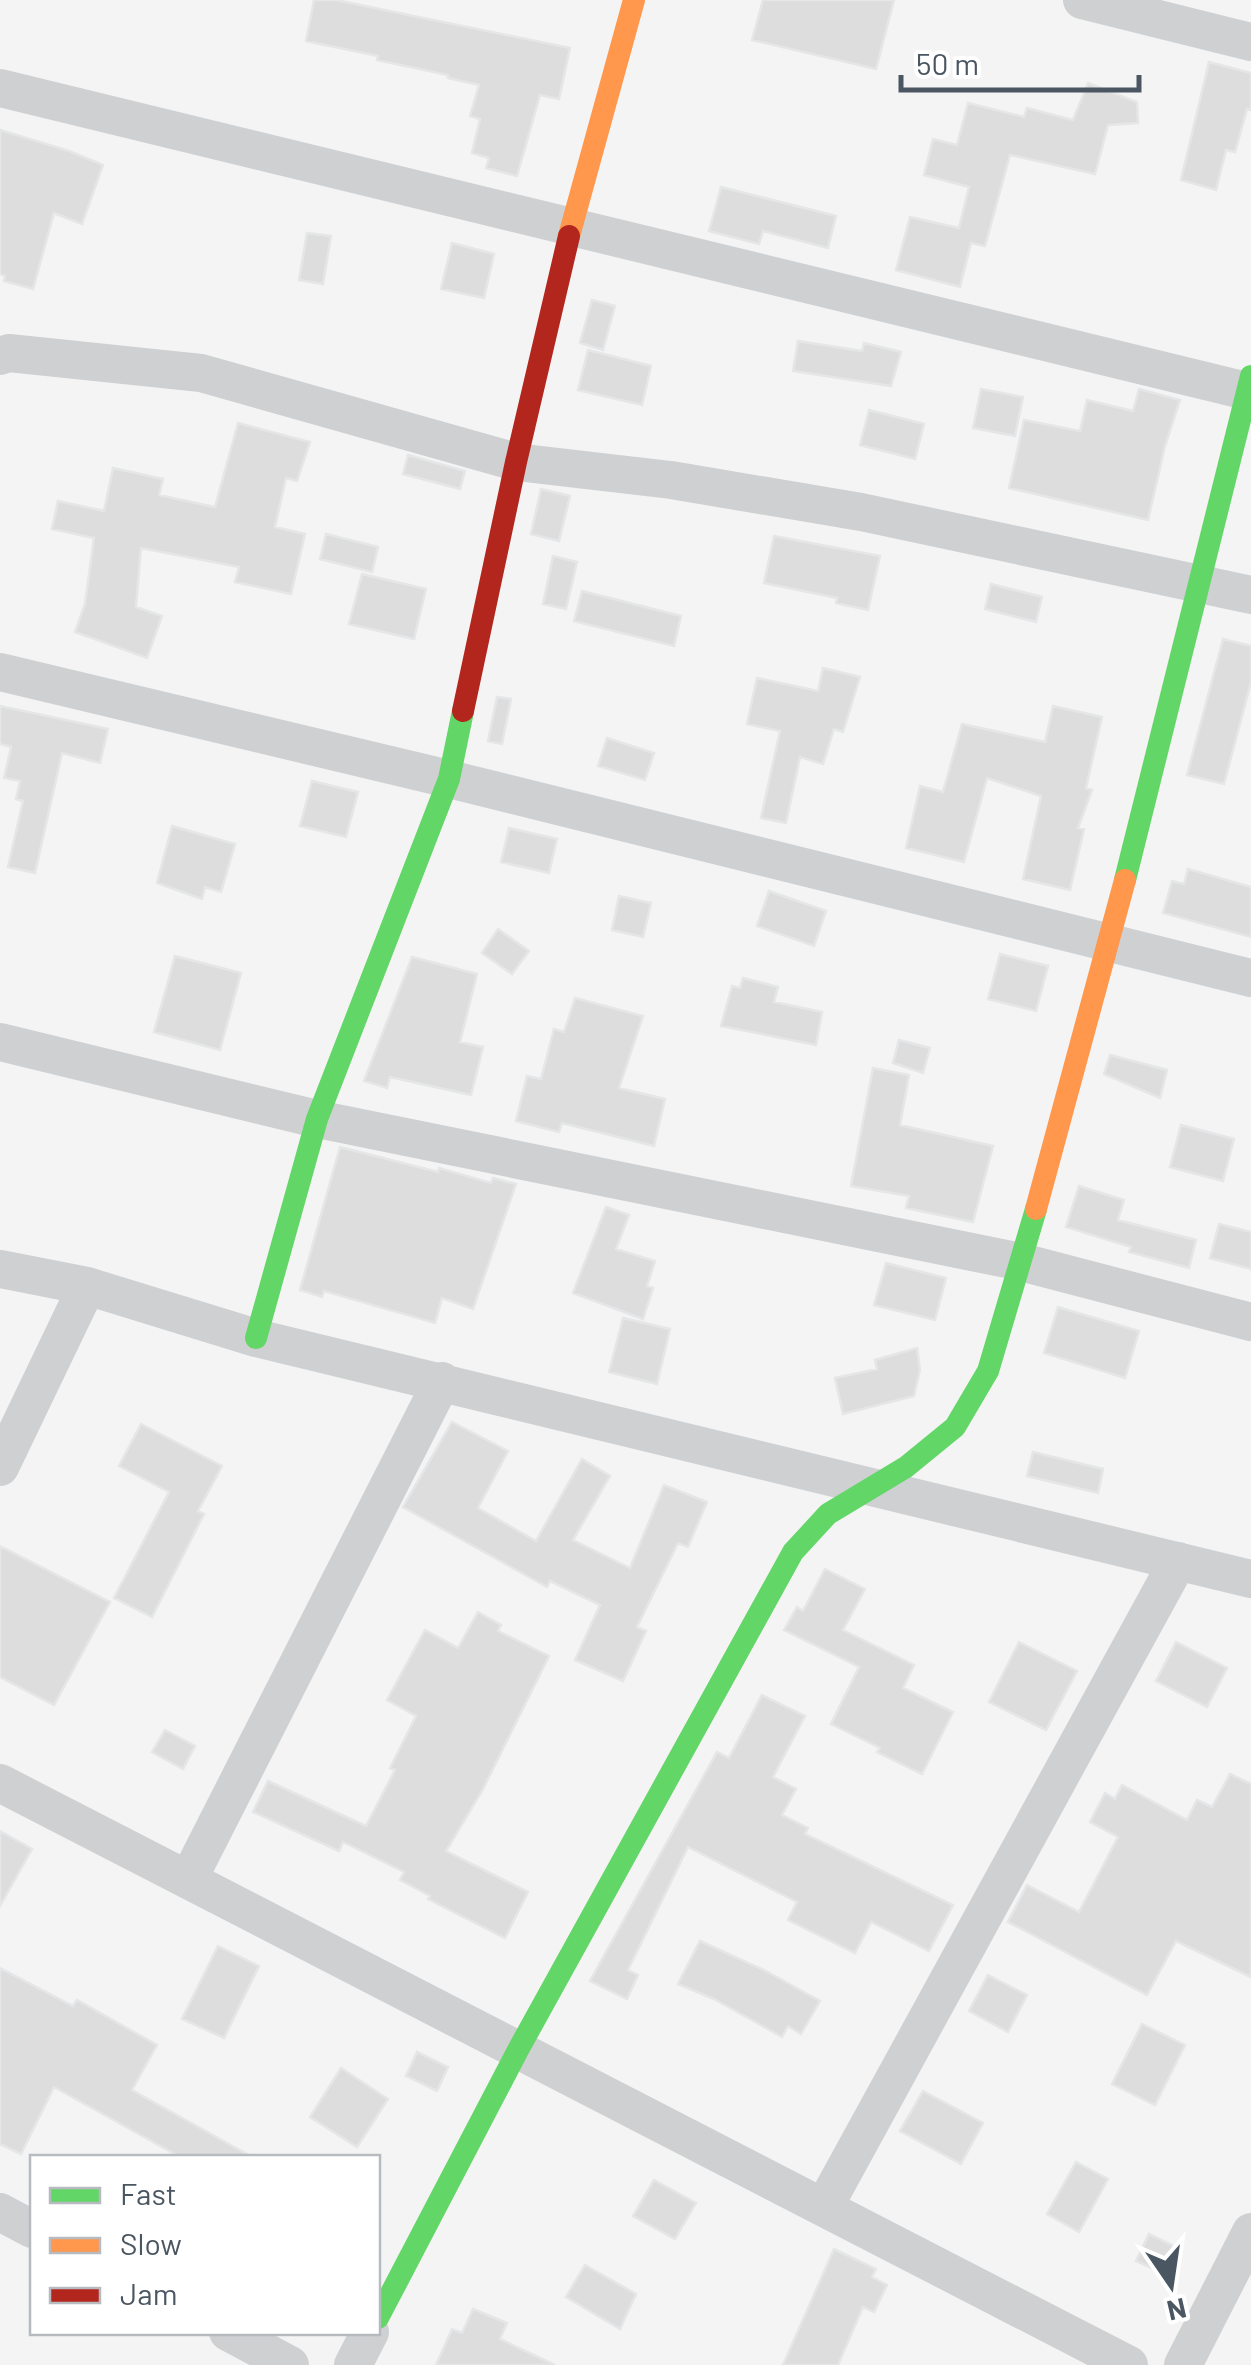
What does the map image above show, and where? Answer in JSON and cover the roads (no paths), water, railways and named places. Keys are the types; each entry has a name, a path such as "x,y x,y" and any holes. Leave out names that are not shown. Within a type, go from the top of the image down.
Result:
{"street":[{"path":"256,1338 317,1119 449,778 516,462 571,229 634,0"},
{"path":"1082,0 1251,42"},
{"path":"0,88 571,229 1250,386 1109,944 988,1371 955,1427 906,1468 828,1514 793,1552 518,2050 380,2314"},
{"path":"0,356 9,353 201,374 516,462 671,480 861,512 1251,595"},
{"path":"0,672 449,778 1251,978"},
{"path":"0,1042 317,1119 1022,1262 1251,1322"},
{"path":"0,1269 86,1286 256,1338 1251,1579"},
{"path":"0,1467 86,1286"},
{"path":"188,1880 442,1381"},
{"path":"824,2207 1178,1561"},
{"path":"0,1783 1130,2365"},
{"path":"0,2212 30,2228"},
{"path":"1183,2365 1251,2232"},
{"path":"234,2335 290,2365"},
{"path":"353,2365 368,2335"}]}
